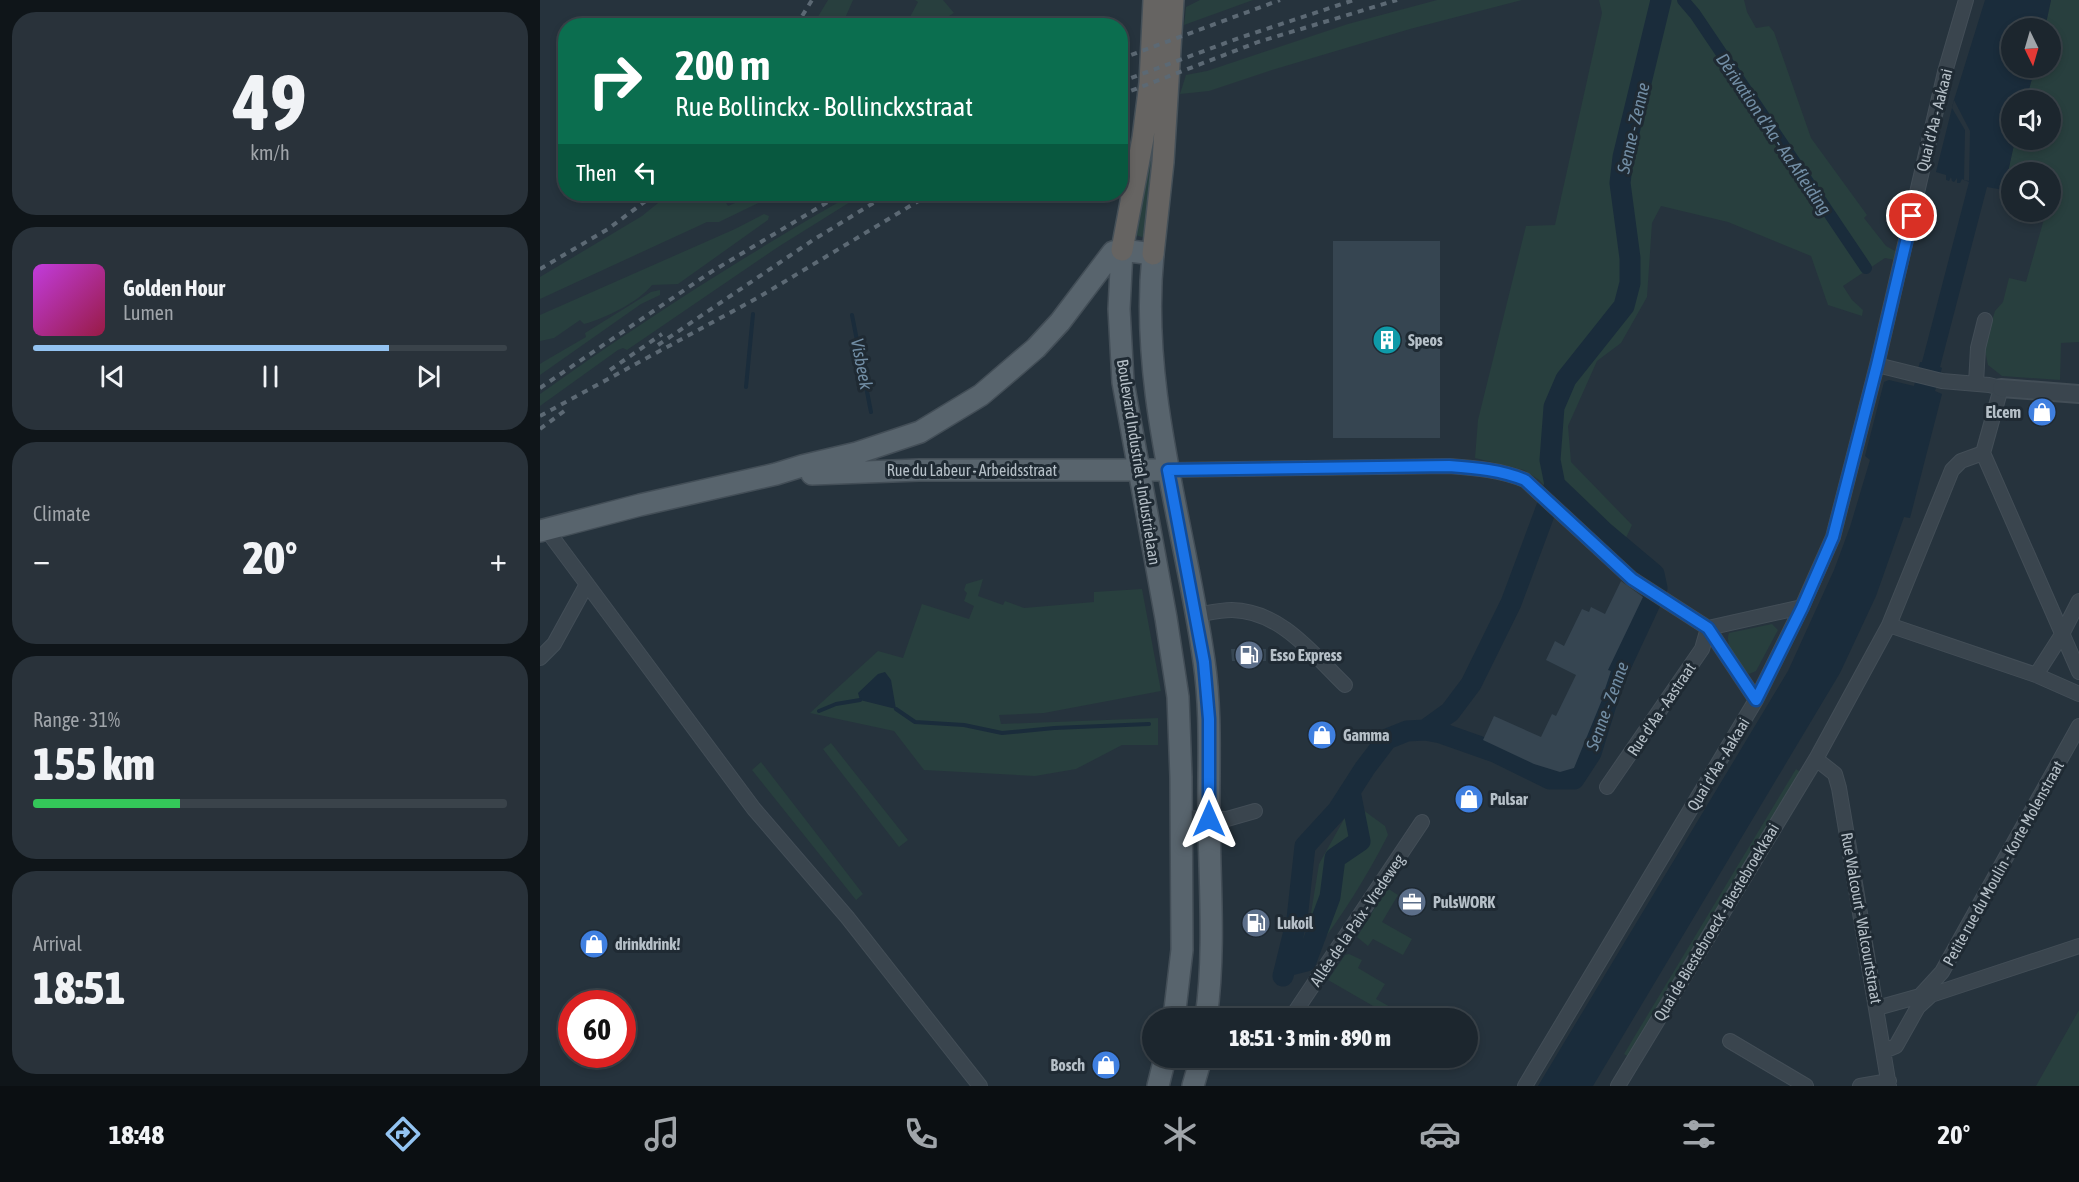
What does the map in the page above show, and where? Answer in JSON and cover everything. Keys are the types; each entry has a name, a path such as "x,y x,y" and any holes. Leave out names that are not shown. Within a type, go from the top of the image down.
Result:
{"highway":[{"name":"Boulevard Industriel - Industrielaan","path":"1122,250 1143,138 1150,82 1154,0"},
{"name":"Boulevard Industriel - Industrielaan","path":"1153,254 1163,162 1173,0"}],"main road":[{"path":"543,530 776,474 866,450 920,432 981,395 1012,371 1060,322 1113,252 1122,250 1153,254"},
{"name":"Boulevard Industriel - Industrielaan","path":"1122,250 1120,347 1127,409 1166,618 1178,697 1182,818 1182,950 1175,1008"},
{"name":"Boulevard Industriel - Industrielaan","path":"1153,254 1149,308 1158,414 1204,662 1209,719 1210,962 1207,1008"},
{"path":"919,470 909,450 910,442 920,432"},
{"path":"866,450 873,471"},
{"name":"Rue du Labeur - Arbeidsstraat","path":"776,474 919,470 1168,470"},
{"path":"1158,1086 1162,1068"},
{"path":"1193,1086 1198,1068"}],"street":[{"name":"Quai d'Aa - Aakaai","path":"1525,1086 1756,700 1802,608 1833,537 1884,366 1945,72 1966,0"},
{"path":"1976,383 1978,348 1985,320"},
{"path":"1884,366 1942,381 2079,394"},
{"path":"2001,388 1983,453 2061,636 2079,672"},
{"name":"Quai de Biestebroeck - Biestebroekkaai","path":"1618,1086 1816,759 1889,625 1952,470 1961,461 1983,453"},
{"path":"1168,470 1449,466 1483,468 1515,476 1525,480 1539,492 1632,579 1708,628 1756,700"},
{"path":"543,530 587,584 754,809 847,917 980,1086"},
{"path":"540,657 554,645 587,584"},
{"path":"2036,675 2061,636 2079,601"},
{"path":"1708,628 1802,608"},
{"path":"1196,615 1234,610 1267,618 1289,631 1345,685"},
{"path":"1889,625 2036,675 2079,694"},
{"name":"Rue d'Aa - Aastraat","path":"1607,787 1702,649 1708,628"},
{"name":"Petite rue du Moulin - Korte Molenstraat","path":"1884,1051 1896,1046 1922,998 1942,972 2079,726"},
{"name":"Rue Walcourt - Walcourtstraat","path":"1816,759 1835,774 1839,788 1889,1083"},
{"path":"1182,818 1227,819 1255,811"},
{"name":"Allée de la Paix - Vredeweg","path":"1298,1008 1422,822"},
{"path":"1877,1008 1922,998 2079,946"},
{"path":"1942,972 1951,987"},
{"path":"1730,1041 1806,1086"},
{"path":"1860,1086 1889,1083"}],"green space":[{"path":"828,0 853,0 845,18 817,18"},
{"path":"915,0 943,0 954,13 946,18 910,17 918,2"},
{"path":"1167,0 1147,236 1142,237 1135,235"},
{"path":"1200,0 1253,0 1184,25 1186,7"},
{"path":"1437,0 1522,0 1410,29 1209,91 1180,94 1186,75 1207,71 1348,24"},
{"path":"1599,0 1744,0 1747,12 1756,28 1769,26 1774,32 1811,138 1867,215 1864,218 1886,246 1897,252 1895,260 1885,258 1843,286 1852,300 1863,310 1862,316 1828,305 1811,256 1728,222 1661,206 1652,223 1647,297 1621,343 1597,361 1568,426 1571,462 1632,525 1618,555 1581,523 1539,480 1524,470 1475,458 1478,420 1526,226 1555,225 1602,13"},
{"path":"2051,0 2079,0 2079,342 2061,343 2060,380 2002,376 1988,365 1984,346 1995,311 2003,302 2009,278 2026,282 2043,222 2061,222 2061,162 2010,162 2013,150 2061,150 2061,90 2029,90 2032,78 2061,78 2061,18 2047,18"},
{"path":"660,201 725,201 728,206 740,201 762,201 719,222 707,222 540,299 540,277 642,216"},
{"path":"841,201 852,201 778,247 627,350 623,348 618,350 540,406 540,394 616,341 733,265"},
{"path":"764,214 769,216 768,220 678,284 652,285 639,297 611,314 584,324 580,320 554,338 540,341 540,315"},
{"path":"660,290 660,295 641,304 540,375 540,364 586,337 585,333 651,292"},
{"path":"983,579 978,596 1003,605 1005,601 1024,608 1094,602 1094,592 1142,589 1161,691 1044,713 999,715 1001,724 1158,718 1158,745 1122,745 1076,769 1035,776 924,770 894,731 810,713 878,651 903,658 922,604 969,619 974,606 964,601 967,593 964,590 966,584"},
{"path":"1772,624 1778,630 1756,671 1749,674 1730,649 1729,633"},
{"path":"831,743 908,840 899,847 823,749"},
{"path":"761,762 863,894 856,900 752,770"},
{"path":"1796,769 1802,773 1630,1058 1624,1054"},
{"path":"1359,807 1385,826 1388,835 1353,896 1313,954 1305,950 1319,864 1348,812"},
{"path":"1387,888 1398,895 1382,922 1412,939 1403,955 1373,939 1368,946 1357,937"},
{"path":"1349,954 1362,960 1358,968 1385,984 1376,999 1392,1008 1377,1008 1328,980 1345,955"},
{"path":"2079,1010 2079,1086 2036,1086"}],"water":[{"path":"1985,0 2051,0 2047,18 2001,18 2001,78 2032,78 2029,90 2001,90 2001,150 2013,150 2010,162 2001,162 2001,189 1987,187 1940,367 1942,368 1935,391 1942,394 1910,518 1904,517 1876,596 1840,673 1593,1086 1538,1086 1788,671 1834,570 1850,527 1870,460 1865,456 1884,382 1889,380 1914,386 1969,182 1962,179 1960,183 1957,183 1957,178 1954,182 1951,177 1949,181 1946,180 1946,175 1936,172 1954,100"},
{"path":"885,672 891,680 896,709 860,700 858,693 878,674"}],"pier":[{"path":"1954,100 1970,131 1969,181 1964,180 1965,130 1952,108"}],"building":[{"name":"Speos","path":"1333,241 1440,241 1440,438 1333,438"},
{"path":"1621,581 1643,597 1608,670 1611,671 1606,690 1574,768 1560,772 1534,764 1483,740 1494,716 1541,737 1552,714 1556,716 1576,675 1546,660 1555,641 1564,646 1582,609 1589,612 1591,607 1605,614"},
{"name":"Esso Express","path":"1231,649 1266,649 1266,661 1232,661"}],"waterway":[{"name":"Senne - Zenne","path":"1283,976 1297,919 1305,846 1338,810 1387,739 1407,731 1425,730 1450,712 1471,684 1511,603 1555,485 1550,460 1554,407 1566,379 1624,306 1630,283 1630,258 1620,183 1623,157 1661,0"},
{"name":"Dérivation d'Aa - Aa Afleiding","path":"1683,0 1695,14 1866,268"},
{"name":"Visbeek","path":"746,387 753,314"},
{"name":"Visbeek","path":"852,315 871,412"},
{"name":"Senne - Zenne","path":"1425,730 1441,733 1495,752 1550,779 1574,779 1591,753 1613,682 1657,588 1654,574 1604,532 1555,485"},
{"path":"819,711 836,704 860,700"},
{"path":"896,709 915,722 964,725 1002,733 1054,728 1149,724"},
{"path":"1286,966 1306,961 1330,897 1335,858 1360,841 1350,791"}],"railway":[{"path":"801,18 812,0"},
{"path":"1128,56 1280,0"},
{"path":"1128,79 1239,38 1354,0"},
{"path":"1128,92 1258,42 1397,0"},
{"path":"540,269 608,229 646,201"},
{"path":"540,388 711,272 829,201"},
{"path":"658,345 813,240 877,201"},
{"path":"540,416 759,297 918,201"},
{"path":"610,370 662,334"},
{"path":"540,429 567,409"}],"place":[{"name":"Speos","path":"1387,340"},
{"name":"Elcem","path":"2042,412"},
{"name":"Esso Express","path":"1249,655"},
{"name":"Gamma","path":"1322,735"},
{"name":"Pulsar","path":"1469,799"},
{"name":"PulsWORK","path":"1412,902"},
{"name":"Lukoil","path":"1256,923"},
{"name":"drinkdrink!","path":"594,944"},
{"name":"Bosch","path":"1106,1065"}],"route":[{"path":"1209,819 1209,719 1204,662 1168,470 1449,466 1483,468 1515,476 1525,480 1539,492 1632,579 1708,628 1756,700 1802,608 1833,537 1912,216"}]}
